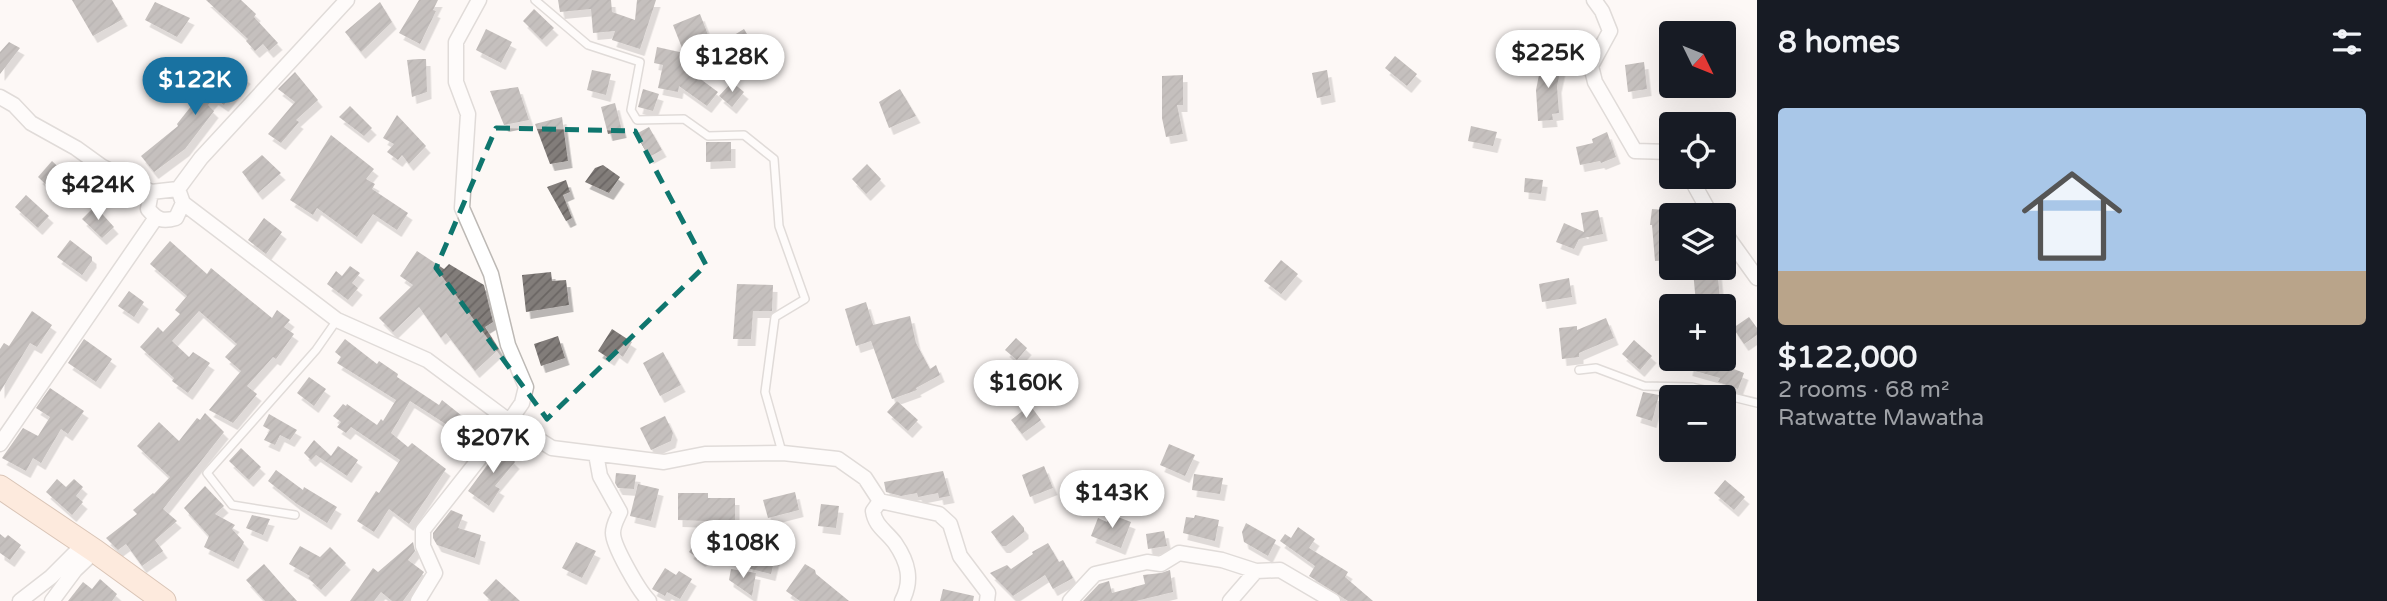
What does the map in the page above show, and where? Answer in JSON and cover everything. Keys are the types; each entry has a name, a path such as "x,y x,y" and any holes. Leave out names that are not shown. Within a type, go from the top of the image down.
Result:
{"main road":[{"path":"0,487 90,547 164,601"}],"street":[{"path":"0,97 14,105 31,123 76,148 101,166 151,192 178,189 201,158 347,0"},
{"path":"418,601 435,573 424,546 423,530 522,403 526,387 508,345 491,274 462,208 467,114 456,82 456,42 479,0"},
{"path":"1594,0 1610,31 1591,66 1595,82 1635,151 1659,152"},
{"path":"178,189 188,207 337,320 427,360 509,421 552,448 664,462 705,454 783,453 838,459 865,478 880,501 939,514 950,524 960,556 988,593 987,601"},
{"path":"151,192 148,209 155,219 166,221 176,218 188,207"},
{"path":"0,444 155,219"},
{"path":"1736,249 1757,278"},
{"path":"596,453 600,477 620,512 614,524 613,536 639,591 649,601"},
{"path":"880,501 873,510 874,521 894,542 909,569 908,591 902,601"},
{"path":"20,601 90,547"},
{"path":"52,601 90,547"},
{"path":"1070,601 1095,574 1147,562 1161,564 1179,553 1222,560 1256,571 1280,570 1333,601"},
{"path":"1230,601 1256,571"}],"lane":[{"path":"535,0 587,46 640,62 631,110 637,120 684,118 708,136 744,135 774,159 779,226 805,299 775,317 765,392 783,453"},
{"path":"295,515 232,505 207,473 316,350 337,320"},
{"path":"1579,370 1596,368 1644,386 1692,387 1757,403"}],"highlighted area":[{"path":"496,128 635,131 706,265 547,419 436,268"}],"building":[{"path":"72,0 112,0 123,19 93,36"},
{"path":"206,0 241,0 256,14 254,17 278,43 269,51 263,44 255,51 246,41 248,39"},
{"path":"419,0 438,0 433,10 436,11 420,44 399,33"},
{"path":"558,0 611,0 612,12 635,20 637,0 656,0 640,49 612,40 615,31 593,33 591,9 560,12"},
{"path":"155,2 190,18 177,37 145,20"},
{"path":"380,2 392,22 361,52 345,32"},
{"path":"534,9 554,28 542,40 523,21"},
{"path":"700,14 713,48 744,29 756,49 695,75 718,92 707,106 679,86 678,92 658,88 663,65 654,63 657,47 684,53 673,25"},
{"path":"486,29 512,42 501,63 476,50"},
{"path":"9,42 20,48 0,74 0,52"},
{"path":"1395,56 1417,74 1407,86 1385,68"},
{"path":"426,59 427,92 412,97 407,60"},
{"path":"1542,60 1562,63 1557,86 1559,113 1552,114 1553,120 1538,121 1536,90"},
{"path":"227,61 246,77 224,105 214,98 208,105 214,111 185,149 154,172 141,156 178,126"},
{"path":"1644,62 1647,89 1628,92 1625,65"},
{"path":"592,70 611,74 606,95 587,90"},
{"path":"1327,70 1331,95 1317,98 1312,73"},
{"path":"295,72 318,100 296,120 299,122 281,143 268,134 295,102 278,89"},
{"path":"1183,75 1183,105 1177,105 1183,134 1166,137 1162,118 1162,76"},
{"path":"732,82 744,92 732,107 719,96"},
{"path":"518,87 529,120 504,125 490,91"},
{"path":"643,89 659,94 653,111 638,107"},
{"path":"900,89 916,116 889,128 879,102"},
{"path":"615,103 622,131 608,134 601,107"},
{"path":"350,106 372,128 364,136 339,117"},
{"path":"397,115 426,146 409,164 402,155 398,160 387,152 394,144 383,138"},
{"path":"562,117 568,161 550,164 535,124"},
{"path":"1471,126 1497,132 1493,146 1468,141"},
{"path":"649,127 662,150 649,157 636,134"},
{"path":"1607,132 1616,157 1601,163 1580,165 1576,147 1593,143 1592,139"},
{"path":"331,135 374,169 366,179 375,184 372,189 408,213 397,230 373,214 357,237 317,208 313,215 290,200"},
{"path":"706,142 731,142 731,161 706,162"},
{"path":"262,155 281,173 258,193 242,172"},
{"path":"52,161 73,181 58,196 38,177"},
{"path":"867,164 881,179 866,194 852,179"},
{"path":"603,165 620,177 609,193 585,182 595,168"},
{"path":"1525,178 1543,180 1541,194 1524,192"},
{"path":"566,180 570,192 563,195 572,218 566,221 547,187"},
{"path":"26,195 49,216 38,228 15,207"},
{"path":"95,206 114,227 102,238 82,219"},
{"path":"1652,209 1659,210 1659,261 1655,261 1650,225"},
{"path":"1598,210 1603,234 1579,239 1574,249 1556,242 1564,223 1584,232 1581,213"},
{"path":"264,218 282,232 266,254 248,240"},
{"path":"70,240 92,257 82,275 57,257"},
{"path":"170,241 207,274 211,268 272,318 277,310 290,320 284,327 294,334 276,359 273,357 247,386 257,394 233,423 209,410 241,371 225,357 237,344 199,311 172,341 189,357 193,352 210,363 188,393 172,381 174,378 140,347 158,327 163,332 180,314 175,310 187,296 150,264"},
{"path":"417,251 444,269 449,264 484,285 493,322 485,327 499,349 475,371 446,333 441,338 419,307 393,332 379,318 413,285 400,276"},
{"path":"1281,260 1298,274 1281,294 1264,281"},
{"path":"350,266 360,273 352,283 358,288 348,300 327,284 336,271 342,276"},
{"path":"551,272 552,281 566,280 569,305 526,312 522,275"},
{"path":"1569,278 1572,297 1542,302 1539,284"},
{"path":"1694,280 1718,280 1719,294 1695,294"},
{"path":"737,284 773,285 772,311 753,311 751,339 733,339"},
{"path":"129,291 144,302 134,317 118,306"},
{"path":"866,302 873,325 910,316 916,343 930,369 936,365 940,375 916,388 917,390 892,399 871,341 856,346 845,309"},
{"path":"32,311 52,325 37,347 30,343 0,392 0,349 4,343 9,346"},
{"path":"1749,317 1757,328 1757,335 1744,344 1736,332 1736,326"},
{"path":"1606,318 1614,338 1579,353 1579,357 1562,359 1559,328 1577,326 1577,330"},
{"path":"612,329 632,342 623,357 615,351 610,359 598,351"},
{"path":"558,336 565,358 541,366 534,344"},
{"path":"1016,338 1027,348 1017,360 1005,350"},
{"path":"84,339 112,359 96,382 68,363"},
{"path":"345,339 439,405 442,400 486,435 472,453 453,438 458,432 410,401 391,433 408,447 412,443 446,469 409,524 389,509 374,532 357,521 400,460 351,427 346,433 337,427 341,422 333,416 343,404 347,404 377,425 381,419 383,421 396,400 337,363 341,357 335,352"},
{"path":"1634,340 1652,356 1640,370 1622,354"},
{"path":"663,352 681,385 660,396 643,363"},
{"path":"1736,370 1744,373 1738,389 1736,385 1718,382 1720,378 1695,371"},
{"path":"309,377 326,389 314,406 297,393"},
{"path":"50,388 84,411 68,434 61,429 41,463 33,458 26,471 2,458 23,428 38,436 50,417 36,408"},
{"path":"1643,392 1659,395 1652,421 1636,416"},
{"path":"897,401 918,420 908,431 887,412"},
{"path":"1030,405 1041,420 1022,434 1011,420"},
{"path":"205,413 224,432 163,509 177,521 155,540 163,551 142,566 126,544 118,550 106,538 137,514 133,510 170,477 137,446 159,422 179,441 197,418 200,420"},
{"path":"269,414 297,430 290,440 280,435 275,445 264,440 270,430 263,426"},
{"path":"665,416 673,433 671,441 651,450 640,428"},
{"path":"314,440 331,456 338,446 358,460 347,476 316,455 311,460 304,453"},
{"path":"505,441 515,449 509,456 515,462 495,486 500,489 489,506 468,491"},
{"path":"1169,444 1195,455 1185,476 1160,465"},
{"path":"241,448 261,467 249,480 229,461"},
{"path":"1044,466 1053,488 1030,497 1022,475"},
{"path":"276,470 303,490 304,487 337,507 327,523 268,481"},
{"path":"943,471 950,496 939,498 938,493 918,497 917,493 901,496 886,492 884,482"},
{"path":"616,473 636,475 634,489 618,488 615,483"},
{"path":"1194,474 1223,478 1220,494 1192,490"},
{"path":"57,479 66,487 74,479 83,487 76,496 83,502 72,515 46,492"},
{"path":"1725,480 1745,497 1734,510 1714,493"},
{"path":"638,484 659,489 651,521 630,516"},
{"path":"205,486 224,506 215,514 235,525 232,529 244,542 234,562 204,547 209,536 184,508"},
{"path":"795,492 799,510 768,518 763,500"},
{"path":"678,493 708,493 708,498 735,498 735,522 678,520"},
{"path":"821,504 839,506 836,528 818,526"},
{"path":"451,510 463,515 458,528 481,535 475,558 437,545 433,538 433,533"},
{"path":"1110,514 1131,522 1121,548 1091,536 1098,518 1107,522"},
{"path":"252,515 270,519 263,535 246,528"},
{"path":"1013,515 1024,528 1024,532 1006,546 1002,546 991,532"},
{"path":"1195,515 1219,520 1215,541 1183,533 1186,517 1194,518"},
{"path":"1246,523 1276,540 1268,556 1244,542 1242,532"},
{"path":"1298,527 1315,539 1309,548 1348,572 1345,577 1373,601 1348,601 1309,576 1315,566 1280,541 1285,534 1291,538"},
{"path":"1164,531 1167,546 1148,549 1146,534"},
{"path":"0,534 5,538 8,535 21,545 10,560 0,553"},
{"path":"756,535 779,541 771,574 747,568"},
{"path":"699,537 711,546 701,560 689,552"},
{"path":"413,542 415,551 408,560 424,572 403,601 392,601 381,592 374,601 350,601 373,568 378,572"},
{"path":"576,542 596,551 582,578 562,568"},
{"path":"1048,543 1059,562 1063,560 1073,578 1053,589 1045,575 1013,596 990,573 1007,565 1011,569"},
{"path":"300,546 320,557 330,547 346,563 321,590 308,578 310,576 289,564"},
{"path":"264,564 297,601 265,601 246,580"},
{"path":"805,564 849,601 800,601 786,591"},
{"path":"665,568 676,575 679,571 692,579 680,599 667,592 665,596 652,589"},
{"path":"731,569 756,573 752,596 729,580"},
{"path":"1170,570 1173,592 1136,601 1083,601 1099,584 1109,581 1112,593 1145,584 1143,575"},
{"path":"100,579 117,594 112,601 68,601 83,582 92,589"},
{"path":"496,579 520,601 491,601 483,593"},
{"path":"943,589 974,596 973,601 940,601"}]}
